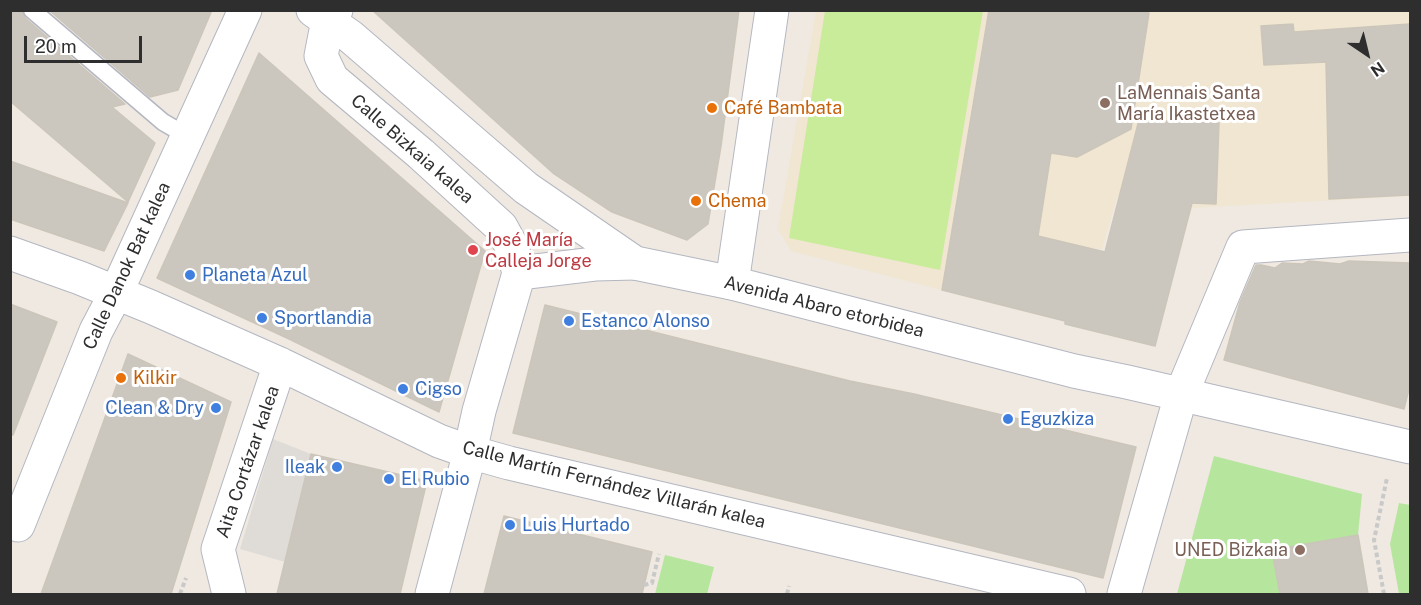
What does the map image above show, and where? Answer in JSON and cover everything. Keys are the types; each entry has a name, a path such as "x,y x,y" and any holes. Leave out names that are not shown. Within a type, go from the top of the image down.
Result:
{"street":[{"name":"Calle Danok Bat kalea","path":"18,525 96,332 245,10"},
{"path":"732,283 772,10"},
{"name":"Avenida Abaro etorbidea","path":"326,14 526,188 635,263 732,283 1074,371 1410,447"},
{"name":"Calle Bizkaia kalea","path":"326,14 321,56 332,79 421,154 501,227 512,247 519,273"},
{"path":"1124,594 1181,395 1243,247 1410,235"},
{"name":"Calle Martín Fernández Villarán kalea","path":"10,253 151,307 280,364 439,441 470,452 1069,594"},
{"path":"432,594 479,411 519,273 595,264 635,263"},
{"name":"Aita Cortázar kalea","path":"229,594 218,549 280,364"}],"lane":[{"path":"32,10 163,122 187,136"}],"path":[{"path":"1384,594 1374,540 1389,472"},
{"path":"644,585 652,583 659,554"},
{"path":"787,594 789,586"}],"shaded area":[{"name":"LaMennais Santa María Ikastetxea","path":"816,11 1410,11 1410,196 1192,208 1189,217 1117,197 1102,249 1062,246 1050,318 791,251 778,229"},
{"path":"273,439 311,454 285,562 240,549"}],"green space":[{"path":"825,11 983,11 940,270 789,238"},
{"name":"UNED Bizkaia","path":"1214,456 1362,494 1358,535 1368,594 1177,594"},
{"path":"1399,503 1410,505 1410,594 1399,594 1390,544"},
{"path":"665,555 714,567 707,594 655,594"}],"building":[{"path":"10,10 22,10 25,18 125,104 112,107 155,143 128,202 10,101"},
{"path":"49,10 212,10 178,90 150,97"},
{"path":"372,10 739,10 708,224 687,240 612,212 553,173"},
{"path":"989,10 1133,10 1149,13 1131,129 1077,157 1051,153 1038,236 1105,252 1139,120 1219,123 1216,204 1192,203 1155,346 942,290"},
{"path":"1293,24 1294,32 1410,24 1410,195 1329,199 1326,62 1264,65 1261,26"},
{"path":"259,53 485,251 439,412 157,278"},
{"path":"10,161 128,203 104,251 10,219"},
{"path":"1309,261 1340,264 1349,261 1410,263 1410,385 1404,409 1224,360 1240,302 1256,265 1275,268 1282,263 1303,264"},
{"path":"10,304 57,322 13,435 10,435"},
{"path":"545,305 850,381 1136,447 1103,578 513,433"},
{"path":"128,354 231,402 171,594 41,594"},
{"path":"311,454 427,481 400,594 277,594"},
{"path":"504,516 652,552 642,594 484,594"},
{"path":"1358,535 1368,594 1280,594 1272,550"}],"place":[{"name":"LaMennais Santa María Ikastetxea","path":"1105,103"},
{"name":"Café Bambata","path":"712,108"},
{"name":"Chema","path":"696,201"},
{"name":"José María Calleja Jorge","path":"473,250"},
{"name":"Planeta Azul","path":"190,275"},
{"name":"Sportlandia","path":"262,318"},
{"name":"Estanco Alonso","path":"569,321"},
{"name":"Kilkir","path":"121,378"},
{"name":"Cigso","path":"403,389"},
{"name":"Clean & Dry","path":"216,408"},
{"name":"Eguzkiza","path":"1008,419"},
{"name":"Ileak","path":"337,467"},
{"name":"El Rubio","path":"389,479"},
{"name":"Luis Hurtado","path":"510,525"},
{"name":"UNED Bizkaia","path":"1300,550"}]}
